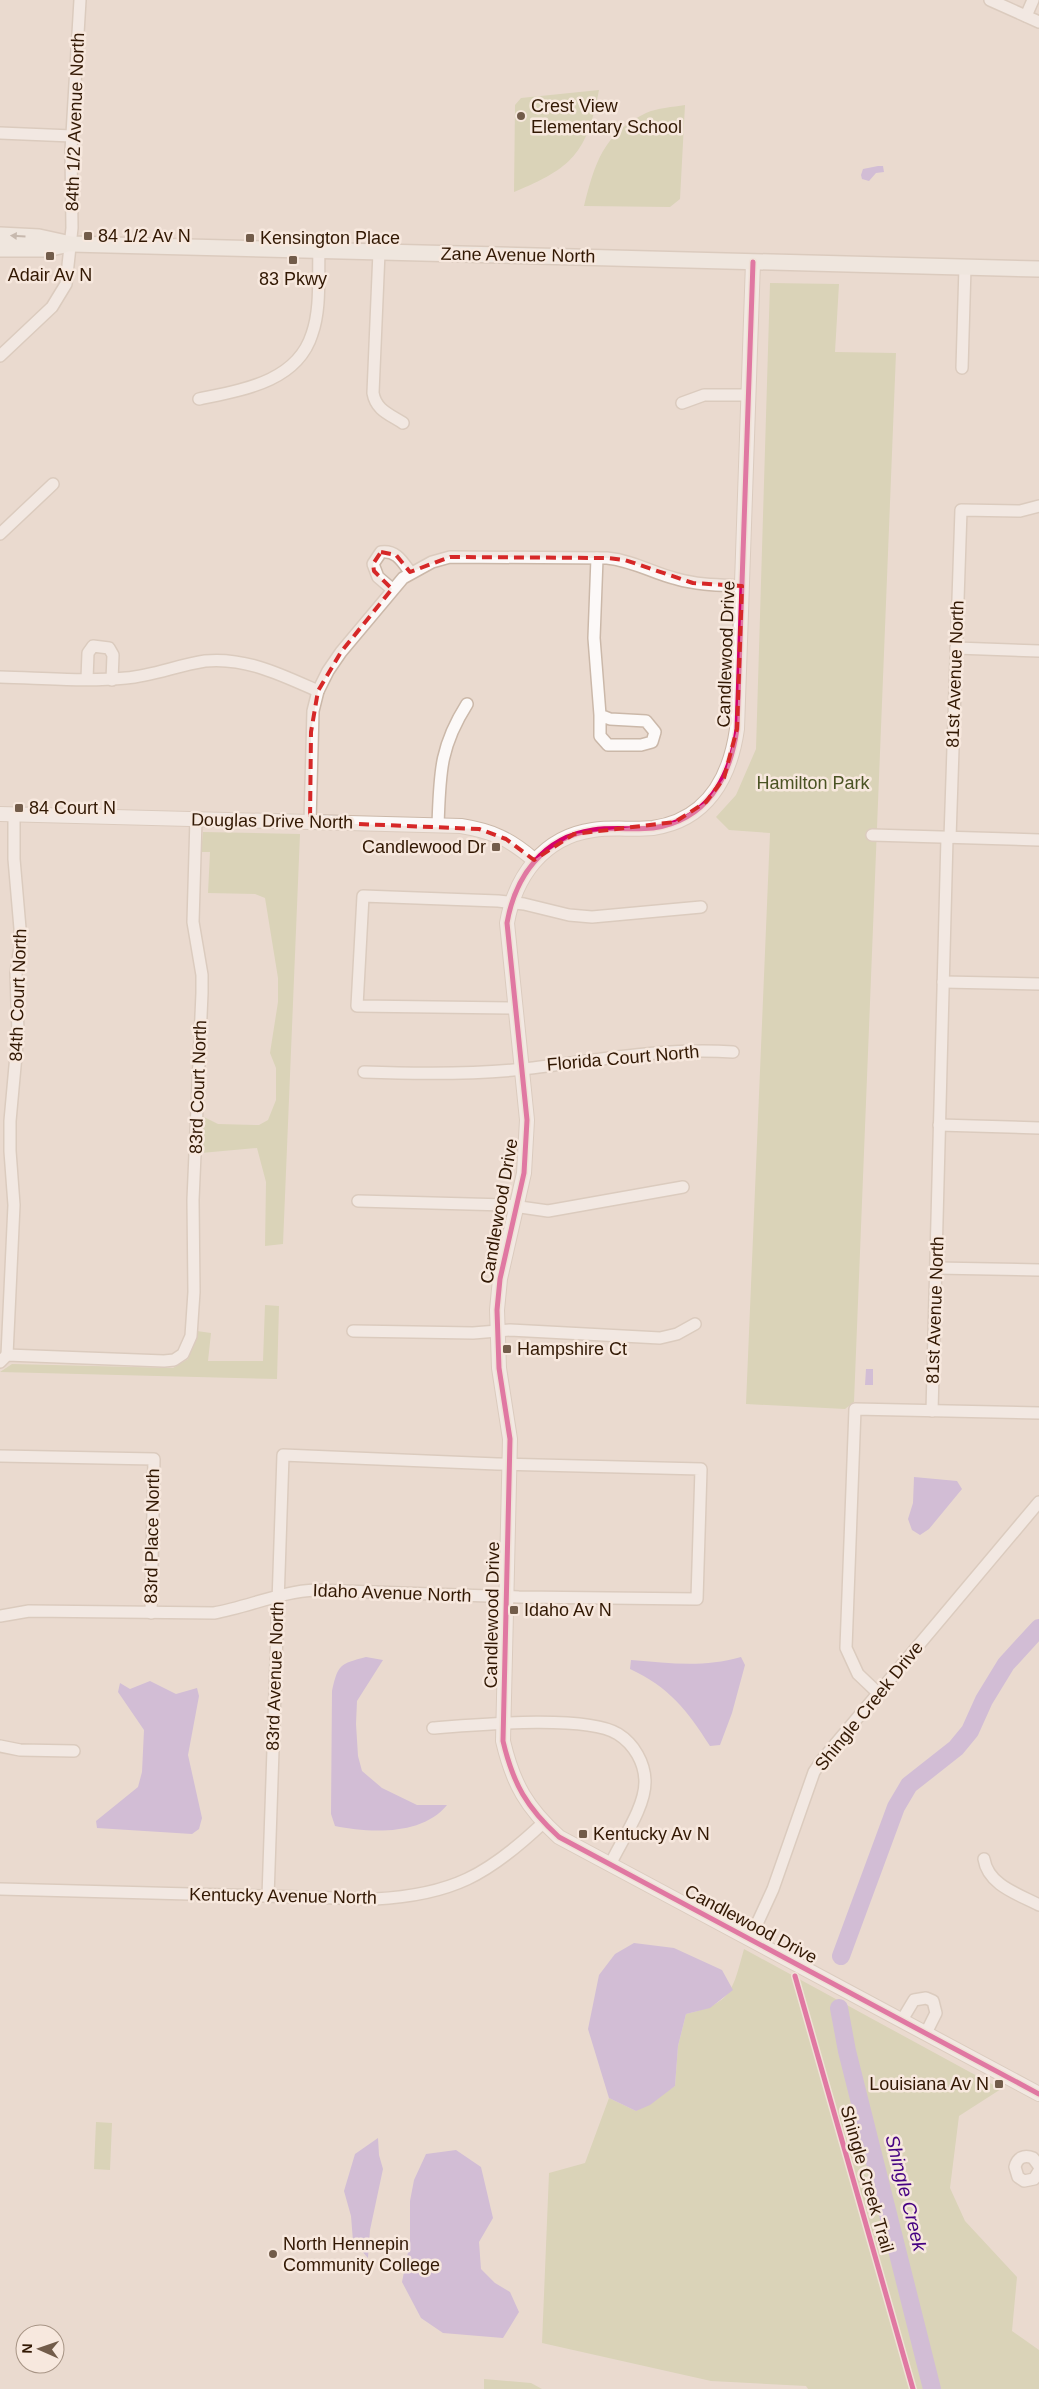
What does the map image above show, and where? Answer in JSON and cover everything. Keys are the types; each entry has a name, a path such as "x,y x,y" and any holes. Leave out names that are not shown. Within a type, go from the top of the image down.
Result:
{"main road":[{"name":"Zane Avenue North","path":"0,236 39,237 71,244 1039,269"},
{"name":"Zane Avenue North","path":"0,249 46,249 71,244"}],"street":[{"name":"84th 1/2 Avenue North","path":"0,356 61,296 66,284 71,244 72,136 80,0"},
{"path":"990,0 1039,22"},
{"path":"1026,16 1033,0"},
{"path":"0,133 72,136"},
{"path":"199,399 239,391 275,378 298,359 313,334 316,319 320,250"},
{"path":"379,252 373,393 376,405 380,410 403,423"},
{"name":"Candlewood Drive","path":"753,262 738,729 730,765 716,790 692,813 674,822 656,827 611,828 574,834 557,843 534,860 521,879 510,902 507,942 523,1069 527,1146 517,1206 500,1280 496,1331 499,1368 509,1422 502,1723 508,1764 517,1786 529,1806 543,1822 567,1842 926,2033 1038,2090"},
{"path":"962,368 965,267"},
{"path":"682,403 704,395 748,395"},
{"path":"0,534 53,484"},
{"name":"81st Avenue North","path":"932,1411 943,982 961,510 1020,511 1039,506"},
{"path":"392,589 374,571 373,564 381,552 390,551 396,555 410,572"},
{"path":"310,822 311,732 318,691 341,652 392,589 410,572 432,562 450,557 597,558 625,560 675,579 693,583 742,586"},
{"path":"597,558 594,638 600,736 608,745 642,745 652,742 655,732 646,721 610,719 600,715"},
{"path":"87,679 88,653 93,646 100,646 109,648 113,655 112,680"},
{"path":"956,648 1039,651"},
{"path":"0,677 112,680 135,678 206,661 228,661 250,664 271,670 318,691"},
{"path":"438,825 440,771 444,748 454,725 467,704"},
{"name":"Douglas Drive North","path":"7,814 461,826 495,833 534,860"},
{"name":"84th Court North","path":"3,1359 14,1205 10,1121 18,1032 16,973 21,940 14,859 7,814"},
{"name":"83rd Court North","path":"3,1359 174,1360 183,1354 191,1336 194,1292 193,1200 202,993 202,975 193,922 196,819"},
{"path":"872,835 1039,840"},
{"path":"515,1008 357,1006 363,896 510,902 569,915 592,917 701,907"},
{"path":"943,982 1039,984"},
{"name":"Florida Court North","path":"364,1072 421,1074 523,1069 681,1050 733,1052"},
{"path":"940,1125 1039,1128"},
{"path":"358,1201 517,1206 548,1211 683,1187"},
{"path":"936,1268 1039,1270"},
{"path":"354,1331 510,1330 660,1338 677,1334 695,1324"},
{"path":"878,1693 858,1674 846,1648 855,1409 1039,1413"},
{"name":"83rd Avenue North","path":"268,1897 283,1455 509,1464"},
{"name":"83rd Place North","path":"0,1456 154,1459 151,1613"},
{"name":"Idaho Avenue North","path":"0,1616 29,1611 214,1613 278,1597 316,1590 506,1596 697,1599 701,1469 509,1464"},
{"name":"Shingle Creek Drive","path":"750,1939 773,1889 814,1772 831,1748 1039,1502"},
{"path":"433,1728 502,1723 590,1725 618,1734 637,1754 643,1768 645,1782 643,1796 610,1865"},
{"path":"0,1746 20,1750 74,1751"},
{"name":"Kentucky Avenue North","path":"0,1889 375,1900 429,1894 480,1874 502,1859 543,1822"},
{"path":"984,1859 986,1870 993,1879 1039,1905"},
{"path":"902,2020 914,2000 926,1998 933,2001 936,2013 926,2033"},
{"path":"1039,2166 1033,2158 1025,2156 1018,2160 1014,2167 1016,2174 1024,2181 1034,2179 1039,2171"}],"highlighted area":[{"path":"381,552 396,555 410,572 450,557 607,558 625,560 693,583 742,586 737,729 724,778 706,802 675,822 574,834 534,860 506,839 479,829 310,822 311,732 318,691 341,652 392,589 374,571 373,564"}],"green space":[{"path":"599,90 589,129 574,156 550,175 514,192 515,105 521,98"},
{"path":"685,105 680,199 670,207 584,206 597,163 610,140 620,130 631,121 650,111"},
{"name":"Hamilton Park","path":"770,283 839,284 835,352 896,353 854,1402 845,1409 746,1404 770,833 729,830 716,817 736,795 756,749"},
{"path":"203,832 300,834 283,1244 265,1246 266,1182 257,1148 201,1153 202,1116 218,1124 259,1125 268,1120 276,1100 276,1068 270,1053 278,1002 278,978 265,898 255,894 208,893 210,852 201,852"},
{"path":"265,1305 279,1306 277,1379 0,1372 12,1364 173,1368 188,1359 197,1331 211,1333 208,1361 263,1361"},
{"path":"744,1949 1001,2089 959,2116 950,2188 965,2221 1017,2277 1012,2331 1039,2350 1039,2389 808,2389 806,2386 711,2381 542,2343 549,2173 585,2163 609,2098 636,2111 675,2086 678,2046 686,2014 713,2005 728,1994 733,1986"},
{"path":"96,2122 112,2123 110,2170 94,2169"},
{"path":"484,2379 531,2383 542,2389 484,2389"}],"shaded area":[{"path":"883,166 884,172 876,173 869,181 862,179 863,169"},
{"path":"866,1369 873,1369 873,1385 865,1385"},
{"path":"914,1477 957,1481 962,1489 929,1529 920,1535 912,1530 908,1519 913,1503"},
{"path":"366,1657 383,1660 357,1701 358,1756 362,1771 382,1788 417,1805 447,1805 436,1815 410,1827 379,1831 335,1826 331,1814 332,1691 336,1675 342,1666 351,1661"},
{"path":"741,1657 745,1665 732,1713 720,1745 710,1746 693,1721 676,1701 656,1684 630,1669 631,1660 699,1664"},
{"path":"150,1681 176,1694 197,1688 199,1696 188,1755 202,1818 199,1829 192,1834 97,1828 96,1821 138,1787 142,1772 144,1730 118,1692 120,1683 130,1689"},
{"path":"634,1943 674,1948 722,1970 733,1990 710,2008 686,2014 678,2046 675,2086 650,2105 636,2111 609,2098 588,2029 599,1975 615,1954"},
{"path":"378,2138 379,2155 383,2169 370,2230 368,2258 353,2241 351,2216 344,2191 355,2154"},
{"path":"456,2150 481,2167 493,2218 479,2242 481,2269 495,2283 510,2292 519,2312 503,2338 443,2333 421,2318 402,2282 410,2242 410,2201 414,2180 426,2154"}],"waterway":[{"name":"Shingle Creek","path":"841,1956 896,1807 909,1785 956,1748 970,1731 984,1700 1006,1664 1039,1628"},
{"name":"Shingle Creek","path":"839,2008 847,2051 932,2389"}],"cycle path":[{"path":"753,262 737,729 729,764 713,794 688,816 653,828 600,829 575,834 546,850 525,875 517,890 507,923 527,1120 524,1173 500,1279 497,1310 499,1368 510,1439 503,1741 511,1770 523,1794 538,1816 559,1837 1039,2094"},
{"name":"Shingle Creek Trail","path":"795,1976 913,2389"}],"place":[{"name":"Crest View Elementary School","path":"521,116"},
{"name":"84 1/2 Av N","path":"88,236"},
{"name":"Kensington Place","path":"250,238"},
{"name":"Adair Av N","path":"50,256"},
{"name":"83 Pkwy","path":"293,260"},
{"name":"84 Court N","path":"19,808"},
{"name":"Candlewood Dr","path":"496,847"},
{"name":"Hampshire Ct","path":"507,1349"},
{"name":"Idaho Av N","path":"514,1610"},
{"name":"Kentucky Av N","path":"583,1834"},
{"name":"Louisiana Av N","path":"999,2084"},
{"name":"North Hennepin Community College","path":"273,2254"}]}
